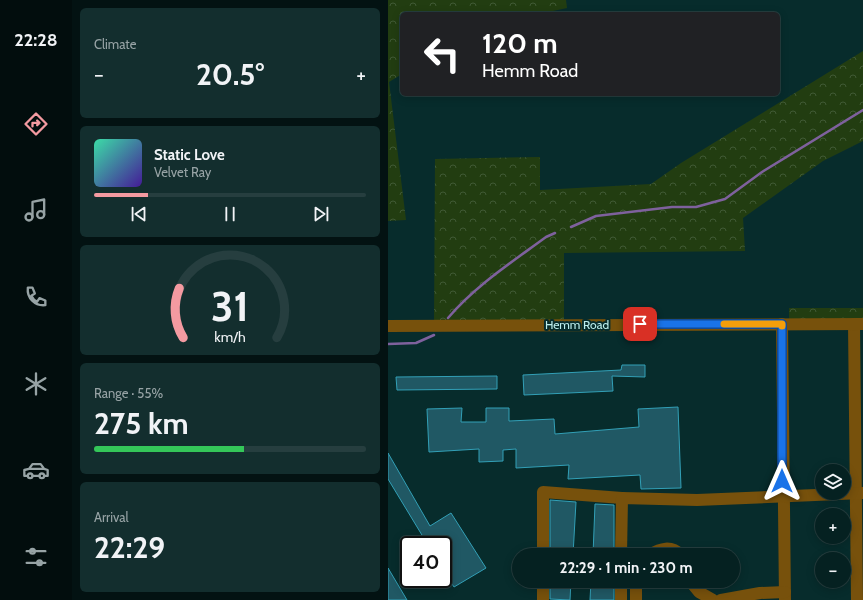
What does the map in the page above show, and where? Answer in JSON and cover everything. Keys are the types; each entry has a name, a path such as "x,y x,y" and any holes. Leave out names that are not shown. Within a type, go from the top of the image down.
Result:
{"street":[{"path":"721,600 760,593 785,596 782,324"},
{"name":"Hemm Road","path":"388,326 859,324"},
{"path":"857,600 860,566 859,324"},
{"path":"543,548 543,492 622,498 697,500 859,493"},
{"path":"621,548 622,498"},
{"path":"543,588 543,600"},
{"path":"621,588 621,600"},
{"path":"636,588 636,600"},
{"path":"696,588 713,600"}],"green space":[{"path":"388,0 566,0 567,8 548,12 400,12 400,75 389,82 406,220 388,221"},
{"path":"863,51 863,141 823,161 743,218 745,251 564,253 564,325 434,326 435,159 540,157 540,190 651,184 681,163"},
{"path":"789,308 863,308 863,324 789,324"}],"building":[{"path":"622,365 645,365 645,377 612,376 613,391 524,395 523,375 621,370"},
{"path":"497,376 497,389 397,390 396,377"},
{"path":"678,407 681,488 641,489 640,475 568,479 569,465 516,468 516,449 503,450 503,461 479,462 479,449 429,452 427,409 462,408 461,422 486,422 486,408 509,408 509,421 554,419 555,434 639,427 638,409"},
{"path":"388,453 430,526 451,513 486,568 454,587 452,584 452,536 423,536 388,479"},
{"path":"550,500 576,502 573,548 550,548"},
{"path":"595,504 614,505 614,548 593,548"},
{"path":"388,568 407,600 388,600"},
{"path":"550,588 571,588 570,600 550,599"},
{"path":"591,588 614,588 614,600 590,600"}],"waterway":[{"path":"571,227 596,216 672,207 696,207 725,199 762,172 863,110"},
{"path":"448,318 470,295 494,275 546,237 555,233"},
{"path":"388,344 416,343 434,335"}],"slow traffic":[{"path":"724,324 782,324 782,326"}],"route":[{"path":"640,324 782,324 782,481"}]}
